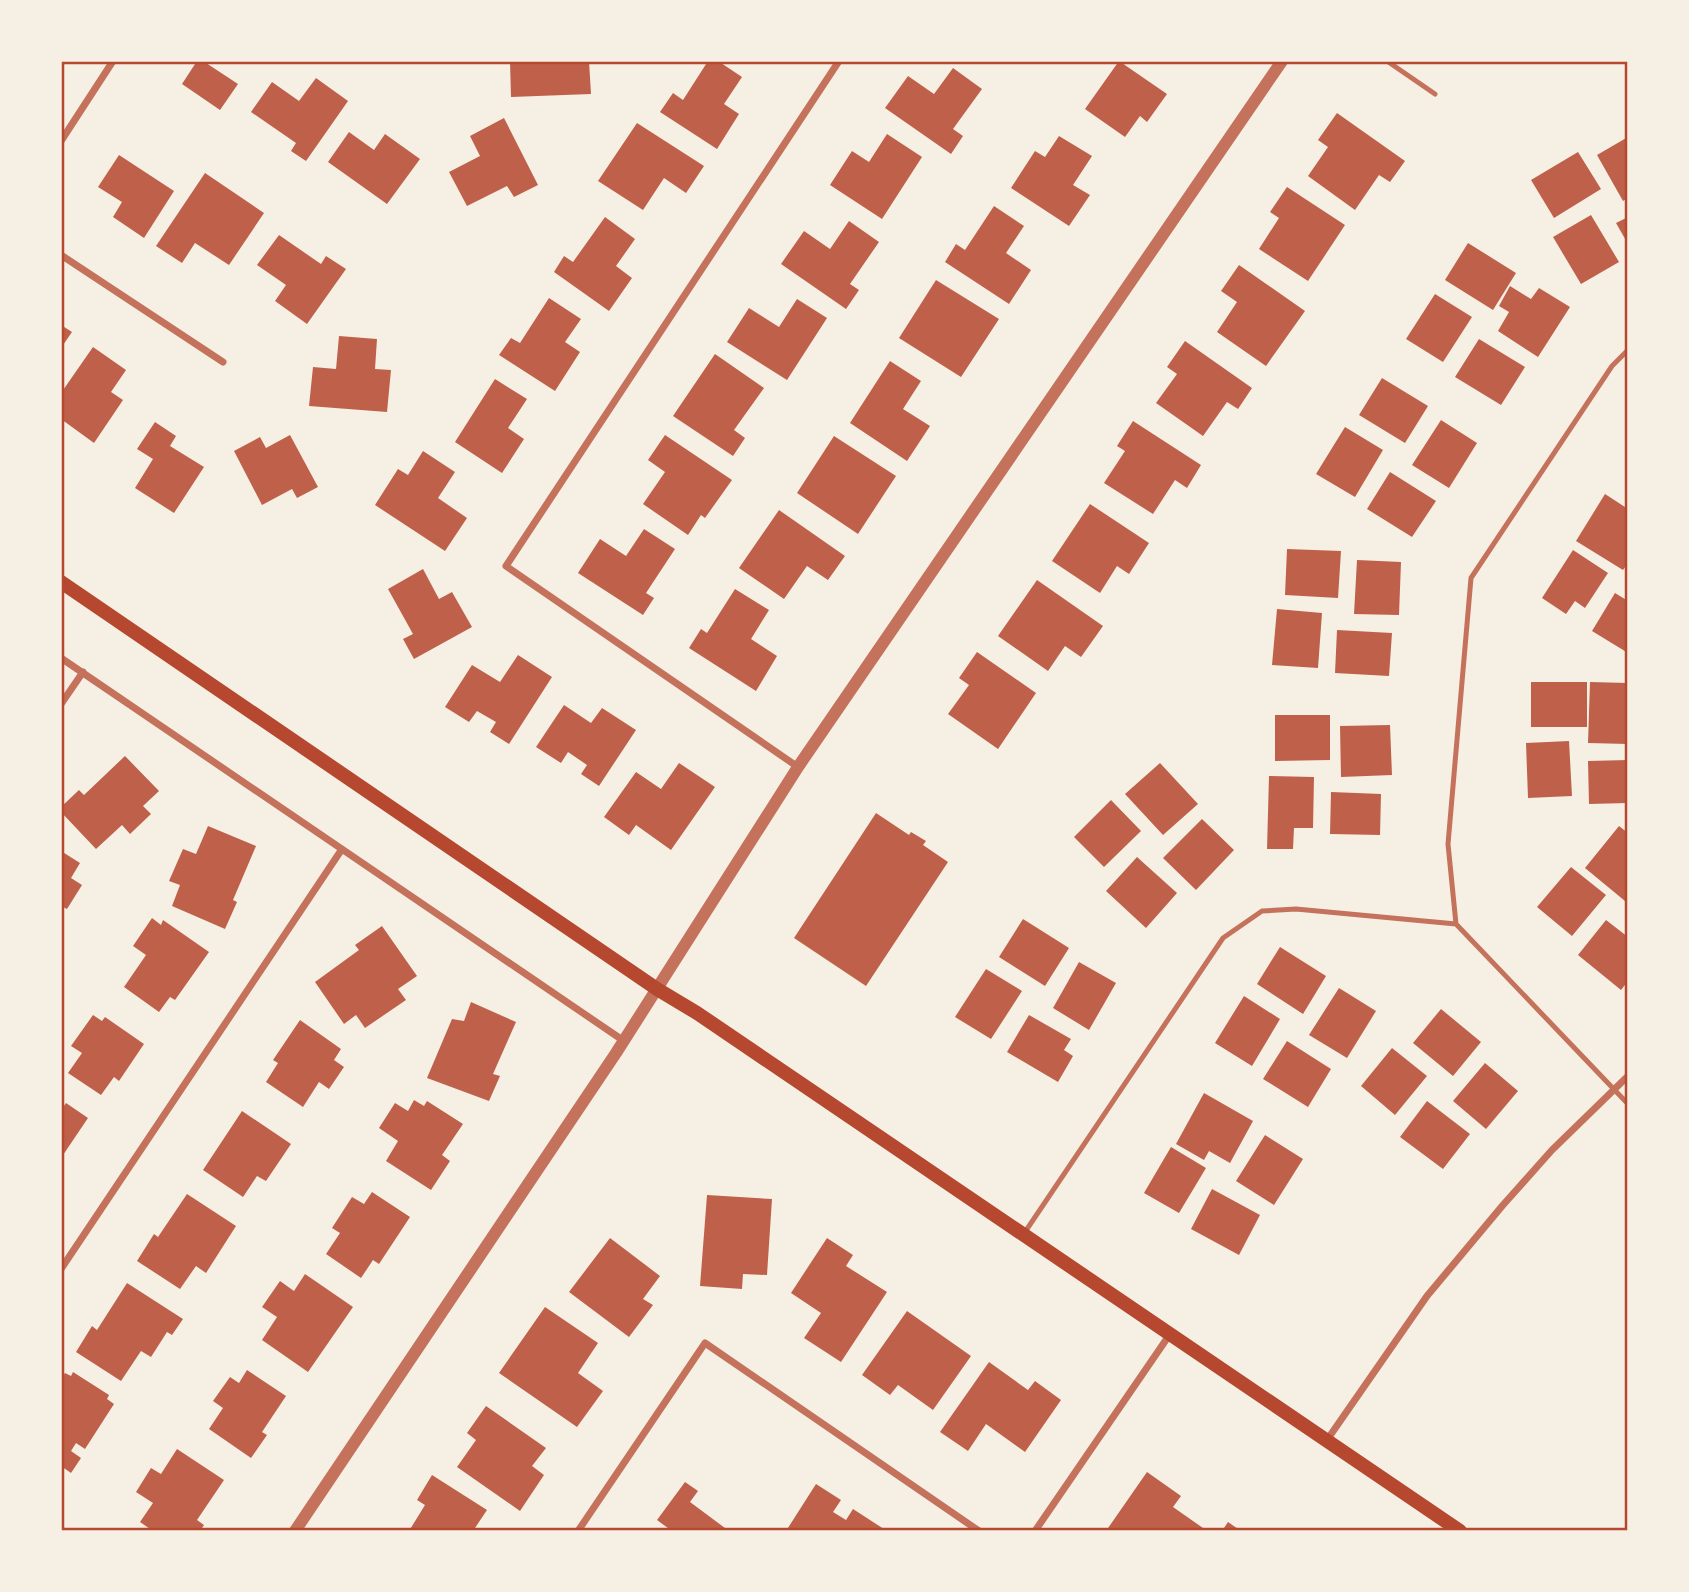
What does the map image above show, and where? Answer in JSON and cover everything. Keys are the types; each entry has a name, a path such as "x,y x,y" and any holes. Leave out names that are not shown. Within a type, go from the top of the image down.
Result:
{"main road":[{"path":"61,582 657,989 697,1013 1460,1531"}],"street":[{"path":"61,141 113,61"},
{"path":"798,767 506,566 839,61"},
{"path":"295,1531 624,1041 798,767 1282,61"},
{"path":"61,255 223,362"},
{"path":"61,658 624,1041"},
{"path":"61,704 83,672"},
{"path":"61,1269 342,849"},
{"path":"1326,1440 1427,1296 1544,1159 1628,1076"},
{"path":"1035,1531 1170,1334"},
{"path":"578,1531 705,1343 979,1531"}],"lane":[{"path":"1387,61 1435,94"},
{"path":"1628,350 1612,366 1471,578 1448,844 1456,924 1628,1104"},
{"path":"1023,1235 1223,939 1262,911 1296,909 1456,924"}],"building":[{"path":"197,61 203,61 238,84 220,110 182,84"},
{"path":"510,61 589,61 591,94 511,97"},
{"path":"708,61 718,61 742,77 724,104 739,114 717,149 660,112 673,93 683,100"},
{"path":"1119,61 1167,94 1147,122 1140,116 1125,137 1085,109"},
{"path":"953,68 982,89 953,129 963,136 951,154 885,108 908,76 934,94"},
{"path":"316,78 348,101 306,161 291,151 296,143 251,112 272,82 299,101"},
{"path":"1337,113 1405,161 1390,182 1379,175 1355,210 1308,176 1328,147 1318,140"},
{"path":"504,118 538,185 514,197 507,186 467,206 449,172 480,156 470,136"},
{"path":"637,123 704,166 686,193 664,178 643,210 598,181"},
{"path":"349,132 374,150 385,134 420,159 387,204 328,162"},
{"path":"887,134 922,157 882,219 830,185 852,151 869,162"},
{"path":"1059,136 1092,156 1073,185 1090,195 1069,226 1011,188 1035,151 1045,157"},
{"path":"1628,137 1628,198 1623,201 1597,155"},
{"path":"1578,152 1601,189 1554,218 1531,180"},
{"path":"119,155 174,191 144,238 113,217 122,202 98,187"},
{"path":"205,173 264,213 229,265 195,243 182,263 156,246"},
{"path":"1287,187 1345,225 1308,281 1259,249 1279,218 1270,212"},
{"path":"994,206 1024,226 1006,253 1031,270 1009,304 945,262 956,244 965,250"},
{"path":"1591,215 1619,262 1581,284 1553,237"},
{"path":"605,217 635,239 616,266 632,278 609,311 554,272 564,256 573,262"},
{"path":"1628,217 1628,244 1616,223"},
{"path":"849,221 879,242 850,284 859,290 846,309 781,264 804,231 830,249"},
{"path":"279,235 321,264 326,256 346,269 307,324 275,301 286,285 257,265"},
{"path":"1468,243 1516,273 1493,310 1445,280"},
{"path":"1239,265 1305,311 1266,366 1217,332 1237,302 1221,291"},
{"path":"936,280 999,319 961,377 899,338"},
{"path":"1510,286 1531,299 1539,288 1570,307 1538,357 1498,331 1509,312 1499,306"},
{"path":"1435,294 1472,317 1443,362 1406,339"},
{"path":"549,298 581,319 565,342 580,352 555,391 499,355 511,338 520,343"},
{"path":"797,299 827,318 787,380 727,342 749,308 779,327"},
{"path":"61,325 72,332 61,348"},
{"path":"339,336 377,339 375,369 391,370 387,412 309,406 313,367 336,369"},
{"path":"1479,339 1525,367 1501,405 1455,377"},
{"path":"1185,341 1252,388 1238,409 1227,402 1203,436 1156,403 1177,374 1167,367"},
{"path":"93,347 126,370 111,392 123,400 94,443 61,419 61,393"},
{"path":"715,354 764,388 734,430 745,438 733,456 673,416"},
{"path":"890,361 921,381 903,409 930,426 907,461 850,423"},
{"path":"1382,378 1428,406 1405,443 1359,415"},
{"path":"495,379 527,399 508,428 524,439 502,473 455,442"},
{"path":"1441,420 1477,443 1449,488 1412,465"},
{"path":"1133,421 1201,465 1187,488 1175,480 1153,514 1104,483 1125,451 1117,446"},
{"path":"155,422 176,436 170,446 204,467 174,513 135,488 153,459 137,449"},
{"path":"1345,427 1383,450 1355,497 1316,474"},
{"path":"290,435 318,487 297,498 292,489 262,505 234,451 260,437 266,448"},
{"path":"665,435 732,480 705,518 701,515 688,535 643,504 665,472 648,460"},
{"path":"834,436 896,476 858,534 797,493"},
{"path":"423,451 455,472 438,498 467,518 445,551 375,505 398,469 408,475"},
{"path":"1390,472 1436,501 1412,537 1367,509"},
{"path":"1605,494 1628,509 1628,563 1623,570 1576,541"},
{"path":"1090,504 1149,543 1129,574 1117,566 1100,593 1052,561"},
{"path":"779,510 845,556 828,580 807,566 784,599 739,568"},
{"path":"644,529 675,549 646,593 654,598 643,615 578,573 600,539 626,556"},
{"path":"1287,549 1341,551 1338,598 1285,595"},
{"path":"1573,550 1608,573 1585,608 1575,601 1566,614 1542,598"},
{"path":"1357,560 1401,562 1399,615 1354,614"},
{"path":"423,569 439,599 452,592 472,627 414,659 403,639 413,634 388,589"},
{"path":"1037,580 1103,626 1081,657 1065,646 1048,671 998,636"},
{"path":"735,589 769,610 751,639 777,656 756,691 689,648 701,629 707,633"},
{"path":"1615,593 1628,601 1628,653 1592,631"},
{"path":"1277,609 1322,613 1318,668 1272,665"},
{"path":"1337,630 1392,633 1389,676 1335,673"},
{"path":"977,652 1036,693 998,749 948,714 969,685 959,678"},
{"path":"518,655 552,677 509,744 490,732 496,722 477,711 469,722 445,707 472,665 500,682"},
{"path":"1531,682 1587,682 1587,727 1531,727"},
{"path":"1590,682 1628,683 1628,744 1588,743"},
{"path":"564,705 591,723 602,708 636,730 599,786 581,774 587,765 568,752 561,763 536,747"},
{"path":"1275,715 1330,715 1330,760 1275,761"},
{"path":"1390,725 1392,775 1341,777 1340,726"},
{"path":"1569,741 1572,796 1528,798 1526,743"},
{"path":"125,756 159,791 143,806 151,814 130,834 122,825 96,849 61,812 61,807 79,790 84,795"},
{"path":"1628,760 1628,803 1589,804 1588,761"},
{"path":"679,763 715,787 671,850 636,825 629,835 604,817 636,772 661,789"},
{"path":"1160,763 1198,804 1163,835 1125,794"},
{"path":"1269,776 1314,777 1313,828 1294,828 1293,849 1267,849"},
{"path":"1331,792 1381,794 1380,835 1330,834"},
{"path":"1111,800 1141,831 1104,867 1074,837"},
{"path":"876,813 909,835 911,832 926,841 923,845 948,862 866,986 794,938"},
{"path":"1202,819 1234,850 1196,890 1163,858"},
{"path":"208,826 256,846 233,900 237,902 225,929 172,906 180,885 169,881 183,849 196,854"},
{"path":"1619,826 1628,833 1628,898 1625,901 1585,868"},
{"path":"61,851 80,863 71,878 82,885 67,909 61,906"},
{"path":"1137,857 1177,893 1146,928 1106,891"},
{"path":"1571,867 1606,895 1572,936 1537,907"},
{"path":"152,918 161,925 163,920 209,952 175,1000 170,997 159,1012 124,987 146,955 133,946"},
{"path":"1023,919 1069,948 1045,986 999,957"},
{"path":"1606,920 1628,937 1628,981 1621,990 1578,955"},
{"path":"382,926 417,976 398,989 406,1000 365,1028 356,1015 344,1024 315,982 359,950 355,945"},
{"path":"1280,947 1326,976 1303,1014 1257,984"},
{"path":"1079,962 1116,983 1089,1030 1053,1008"},
{"path":"986,969 1022,991 991,1039 955,1017"},
{"path":"1339,988 1376,1011 1347,1058 1309,1035"},
{"path":"1244,996 1280,1019 1252,1066 1215,1043"},
{"path":"471,1002 516,1022 493,1074 500,1076 489,1101 427,1078 452,1019 464,1021"},
{"path":"1441,1009 1481,1042 1453,1076 1413,1043"},
{"path":"93,1015 102,1021 105,1017 144,1044 119,1081 114,1077 101,1095 68,1073 82,1053 71,1046"},
{"path":"1029,1015 1071,1039 1064,1050 1073,1056 1058,1082 1007,1052"},
{"path":"300,1020 341,1049 334,1060 344,1067 329,1089 319,1082 303,1107 266,1082 278,1063 273,1060"},
{"path":"1287,1041 1331,1069 1308,1107 1263,1079"},
{"path":"1392,1048 1427,1076 1395,1115 1361,1086"},
{"path":"1485,1063 1518,1091 1486,1129 1453,1101"},
{"path":"1204,1093 1253,1121 1230,1163 1209,1151 1204,1160 1176,1144"},
{"path":"414,1100 424,1106 427,1101 463,1124 442,1155 450,1161 431,1190 386,1161 398,1141 379,1128 395,1103 408,1111"},
{"path":"1427,1101 1470,1134 1443,1169 1400,1137"},
{"path":"66,1103 88,1118 61,1158 61,1110"},
{"path":"242,1111 291,1144 266,1181 257,1176 243,1197 203,1170"},
{"path":"1265,1135 1303,1159 1274,1205 1236,1181"},
{"path":"1171,1147 1206,1168 1179,1213 1144,1193"},
{"path":"1212,1189 1260,1215 1239,1255 1191,1229"},
{"path":"372,1192 410,1217 379,1264 373,1260 361,1278 326,1254 340,1233 332,1228 352,1197 364,1204"},
{"path":"187,1194 236,1226 206,1273 196,1266 180,1289 137,1261 154,1234 158,1237"},
{"path":"707,1195 772,1199 767,1275 743,1274 742,1289 700,1286"},
{"path":"610,1238 660,1276 643,1299 653,1305 629,1337 569,1292"},
{"path":"827,1238 853,1255 846,1266 887,1292 841,1362 804,1338 821,1313 791,1293"},
{"path":"305,1274 353,1307 308,1372 262,1340 277,1317 262,1307 280,1281 294,1291"},
{"path":"127,1283 183,1319 172,1335 167,1332 151,1357 141,1351 121,1381 76,1352 92,1326 97,1330"},
{"path":"545,1307 598,1343 578,1373 603,1391 577,1427 499,1373"},
{"path":"907,1311 971,1356 933,1410 898,1385 890,1395 862,1375"},
{"path":"989,1362 1028,1390 1035,1381 1061,1400 1025,1452 986,1424 968,1451 940,1432"},
{"path":"247,1370 286,1396 262,1432 267,1435 251,1458 209,1429 223,1408 213,1401 230,1377 239,1383"},
{"path":"73,1372 109,1395 107,1399 114,1404 85,1449 76,1443 71,1451 81,1458 71,1473 61,1466 61,1379 65,1373 71,1376"},
{"path":"486,1406 546,1448 532,1466 544,1475 520,1511 457,1467 476,1440 467,1433"},
{"path":"177,1449 224,1480 197,1520 204,1525 200,1531 153,1531 140,1522 153,1503 136,1492 151,1468 161,1474"},
{"path":"1147,1472 1181,1496 1173,1507 1203,1528 1201,1531 1106,1531"},
{"path":"432,1475 487,1510 473,1531 409,1531 425,1505 417,1500"},
{"path":"685,1482 698,1491 690,1502 729,1531 672,1531 657,1520"},
{"path":"816,1484 841,1500 833,1512 846,1520 853,1509 887,1531 786,1531"},
{"path":"1228,1522 1241,1531 1222,1531"}]}
